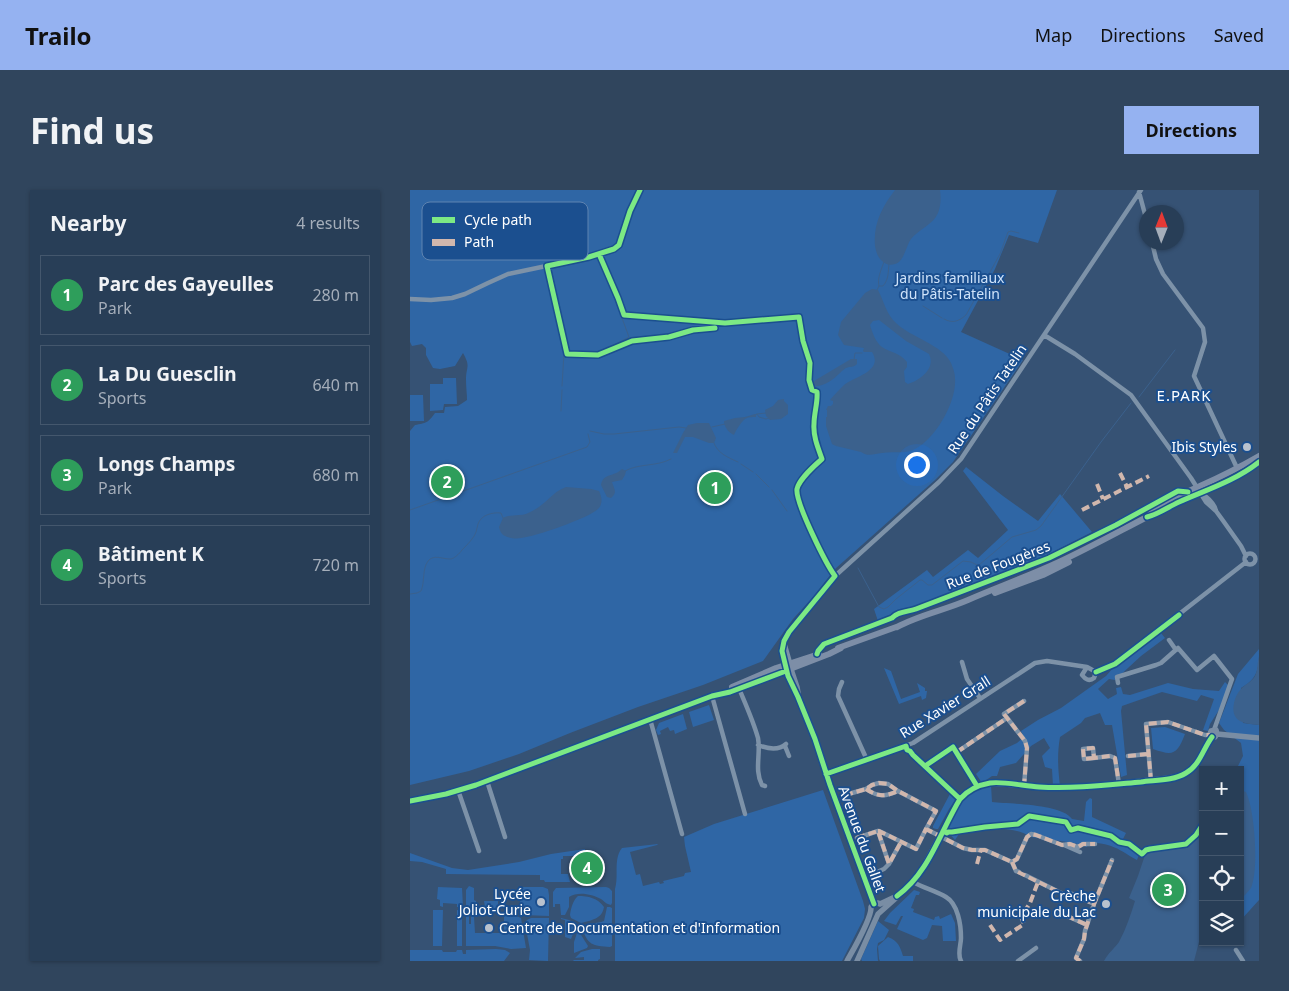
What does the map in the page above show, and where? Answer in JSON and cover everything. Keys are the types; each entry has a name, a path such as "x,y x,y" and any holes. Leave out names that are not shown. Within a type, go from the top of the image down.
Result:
{"main road":[{"path":"1199,490 1259,456"},
{"path":"1199,490 1240,475 1259,462"},
{"name":"Rue de Fougères","path":"788,667 914,622 968,600 1006,589 1043,575 1068,562 1092,546 1199,490"},
{"path":"410,802 487,781 788,667"}],"street":[{"path":"588,257 614,249 619,244 630,211 640,190"},
{"path":"1140,191 1143,205"},
{"name":"Rue du Pâtis Tatelin","path":"788,667 782,651 784,641 789,632 834,576 939,482 961,459 1140,191"},
{"path":"1154,250 1163,274 1203,328 1205,342 1194,376 1237,468"},
{"path":"410,299 452,298 508,274 576,260"},
{"path":"1044,335 1129,392 1199,490 1216,508 1216,511 1241,546 1248,555 1255,556 1255,562 1251,564 1246,562"},
{"path":"1073,665 1088,680 1091,680 1096,672 1115,664 1246,562 1245,559 1248,555"},
{"path":"1169,640 1176,650"},
{"path":"872,911 875,914 880,913 913,882 921,871 960,799 964,794 977,786 994,783 1062,788 1120,784 1178,777 1191,770 1198,763 1213,734 1232,680 1214,656 1197,670 1178,648 1156,665 1117,677 1118,683"},
{"name":"Rue Xavier Grall","path":"826,774 913,743 1035,663 1047,661 1087,668 1096,672"},
{"path":"962,662 967,679 980,698"},
{"name":"Avenue du Gallet","path":"788,667 797,687 798,697 815,739 826,774 877,904"},
{"path":"1082,675 1087,668"},
{"path":"842,682 838,696 867,760"},
{"path":"738,687 757,737 758,776 760,783 765,786"},
{"path":"712,696 745,814"},
{"path":"1024,701 1004,714 1024,740 1027,748 1024,786"},
{"path":"957,752 1007,718"},
{"path":"1146,718 1151,781"},
{"path":"650,719 682,834"},
{"path":"1146,724 1168,722 1206,735 1259,738"},
{"path":"758,745 774,749 786,745 788,756"},
{"path":"928,764 953,748 977,786"},
{"path":"1128,756 1148,754"},
{"path":"1094,758 1110,756 1115,758 1120,784"},
{"path":"487,781 506,838"},
{"path":"845,795 879,783 888,784 898,792 936,811 916,850 879,831 857,838"},
{"path":"866,789 880,796 889,796 898,792"},
{"path":"458,790 479,851"},
{"path":"926,829 963,848 985,850 1012,862 1016,871 1019,872"},
{"path":"878,831 889,864"},
{"path":"1012,862 1017,859 1027,836 1031,834 1080,852"},
{"path":"877,872 889,864 901,842"},
{"path":"1062,845 1070,844 1078,847 1083,844 1095,844"},
{"path":"1080,961 1076,958 1084,939 1094,904 1112,860"},
{"path":"1025,875 1065,895 1070,893 1094,904"},
{"path":"913,882 946,897 952,904 960,928 959,956 961,961"},
{"path":"847,961 872,911 871,907 897,896"},
{"path":"857,961 882,908 877,904"},
{"path":"1056,911 1087,925"},
{"path":"1018,961 1036,948"},
{"path":"1236,950 1243,961"}],"green space":[{"name":"Jardins familiaux du Pâtis-Tatelin","path":"410,190 1057,190 1038,243 1009,235 995,269 961,332 1023,360 953,462 835,569 793,619 763,661 703,685 638,707 519,754 469,771 410,785 410,431 415,425 428,421 435,413 444,413 445,407 458,406 467,400 467,361 463,353 455,366 440,369 433,368 426,355 426,348 422,344 412,346 410,342"},
{"path":"443,378 456,378 457,404 444,404 443,410 430,411 430,384 443,384"},
{"path":"410,395 423,395 424,421 410,421"},
{"path":"966,467 1038,521 1060,494 1092,532 1043,557 878,621 874,609 927,570 933,577 968,550 978,558 1008,530 963,471"},
{"path":"1161,633 1165,638 1141,656 1115,680 1109,679 1098,689 1108,699 1117,694 1116,688 1121,687 1123,694 1130,695 1168,683 1193,689 1219,691 1225,682 1229,686 1208,731 1203,730 1214,699 1201,695 1197,701 1162,692 1122,706 1127,775 1121,777 1112,725 1105,725 1100,713 1085,718 1081,723 1060,737 1058,762 1060,786 1053,786 1052,769 1045,767 1042,756 1050,748 1044,738 1031,746 1016,763 1000,767 997,776 992,776 982,783 976,774 1000,751 1017,743 1024,737 1021,731 1061,708"},
{"path":"1259,649 1257,672 1241,688 1243,723 1259,725 1259,900 1244,917 1244,766 1238,766 1243,756 1241,743 1224,730 1219,723 1238,674"},
{"path":"884,668 891,671 901,699 920,692 917,683 927,691 926,698 922,700 921,696 899,704"},
{"path":"709,705 714,720 693,727 689,712"},
{"path":"683,714 687,729 675,734 674,730 670,731 668,727 660,731 661,734 658,735 656,730 659,723"},
{"path":"1165,727 1185,734 1177,750 1174,752 1165,753 1153,749 1151,728"},
{"path":"991,785 992,802 1023,804 1058,810 1072,819 1084,821 1086,802 1090,798 1092,799 1092,817 1126,833 1123,839 1139,855 1137,860 1109,845 1088,843 1087,847 1074,843 1031,837 1015,830 996,829 959,834 955,840 946,830 958,808 970,793"},
{"path":"823,790 865,909 864,918 842,961 615,961 615,889 617,862 622,848 658,844 630,852 636,875 640,874 643,886 659,882 660,884 664,883 663,881 684,876 685,873 691,872 684,837 714,824"},
{"path":"951,792 957,797 938,829 933,828 933,826"},
{"path":"585,849 585,856 563,856 563,859 561,859 561,874 568,874 570,882 545,882 540,880 540,875 446,874 446,869 422,862 410,861 410,853 452,868 468,870"},
{"path":"469,886 474,888 476,907 466,907 466,890"},
{"path":"438,887 462,888 463,907 457,907 457,904 443,903 443,907 440,906 440,900 437,899"},
{"path":"521,887 543,887 548,889 549,916 523,915 520,903"},
{"path":"606,887 612,891 611,905 593,896 581,894 569,897 569,907 565,915 561,915 560,904 555,904 555,907 553,907 553,892 556,888"},
{"path":"914,890 920,892 919,895 916,895 911,908 914,909 913,912 934,920 935,917 939,916 940,919 951,914 955,923 956,941 943,941 942,926 932,925 927,938 923,940 897,929 903,916 901,916 896,925 884,921"},
{"path":"578,896 589,897 599,901 604,907 599,917 581,923 571,918 572,907"},
{"path":"484,901 498,901 498,909 501,913 486,913"},
{"path":"607,907 612,908 612,946 610,947 595,945 589,941 582,927 587,924 604,921"},
{"path":"433,910 443,910 442,946 433,946"},
{"path":"457,910 462,911 462,946 457,946"},
{"path":"466,915 469,916 469,924 471,924 471,916 474,917 475,933 504,933 504,916 514,915 521,918 526,948 466,946"},
{"path":"531,918 549,918 548,961 529,960 530,950 525,923"},
{"path":"561,918 577,924 571,939 565,937 565,920"},
{"path":"878,921 889,930 884,940 878,943 878,961 862,961 861,959"},
{"path":"578,930 588,946 574,953 574,942"},
{"path":"888,937 898,944 903,956 913,956 913,961 880,961 878,946"},
{"path":"600,949 600,959 598,961 573,961 584,960 584,957 575,958 581,952"},
{"path":"410,950 456,952 457,950 462,950 463,954 466,954 466,950 505,950 510,953 504,961 410,961"}],"shaded area":[{"path":"895,190 940,190 940,202 936,217 911,239 901,260 898,263 889,265 878,255 875,246 875,230 879,216"},
{"path":"872,289 878,290 887,312 893,319 909,333 941,351 947,357 954,370 955,388 943,419 929,438 913,450 864,454 832,444 826,426 826,410 828,406 833,404 833,401 830,400 844,385 866,373 874,364 875,359 872,352 864,352 864,348 844,345 838,335 841,322 865,293","holes":["879,320 906,341 929,354 931,359 926,373 908,384 905,382 904,371 907,367 907,362 901,356 880,345 874,337 870,325 873,321"]},
{"path":"851,359 857,359 857,364 845,368 827,383 820,386 812,386 814,381"},
{"path":"784,399 788,405 788,414 781,419 770,420 766,416 765,410 773,406 778,400"},
{"path":"756,414 756,417 743,421 734,435 725,425 724,421"},
{"path":"709,423 716,438 714,443 693,437 685,437 677,453 673,453 688,425"},
{"path":"622,469 626,471 625,475 622,480 612,482 615,490 614,494 611,498 607,497 601,485 602,481"},
{"path":"566,487 599,491 602,500 600,507 584,517 528,537 507,537 502,533 499,527 503,518 530,512"},
{"path":"1259,657 1259,725 1240,721 1236,718 1233,709 1238,692 1255,676"},
{"path":"1244,791 1249,801 1254,826 1255,868 1251,888 1244,896"},
{"path":"1199,834 1199,942 1194,961 1104,961 1119,942 1128,922 1135,901 1129,898 1145,855 1152,851 1186,846"}],"waterway":[{"path":"944,319 956,321 966,315 1000,254 1008,232 1019,233"},
{"path":"569,353 599,353 629,337 600,260"},
{"path":"877,290 884,262"},
{"path":"879,286 883,286 886,281 889,264"},
{"path":"923,306 942,318"},
{"path":"1139,397 1175,350"},
{"path":"562,386 564,353"},
{"path":"854,360 855,353 862,353"},
{"path":"561,411 562,390"},
{"path":"858,568 879,607 884,609 920,580 928,585 932,585 963,561 979,565 1012,537 1036,530 1041,526 1131,403"},
{"path":"757,414 766,413"},
{"path":"755,415 757,414 759,417 766,419 769,418"},
{"path":"712,427 725,424"},
{"path":"590,431 614,434 679,427 686,428"},
{"path":"410,510 587,447 590,442 588,434"},
{"path":"714,443 727,457 738,462"},
{"path":"625,471 671,459"},
{"path":"741,464 753,472"},
{"path":"756,474 769,487"},
{"path":"772,490 787,511"},
{"path":"410,594 421,591 425,568 430,559 435,557 450,559 456,556 472,539 479,521 484,516 501,513 503,518"}],"marked path":[{"path":"1120,473 1127,487"},
{"path":"1082,510 1149,476"},
{"path":"1097,484 1103,499"},
{"path":"1024,701 1004,714 1025,741 1027,748 1024,786"},
{"path":"957,752 1007,718"},
{"path":"1151,781 1146,724 1168,722 1210,735"},
{"path":"1094,758 1084,759 1083,749 1093,748 1094,758 1110,756 1115,758 1119,784"},
{"path":"1128,756 1148,754"},
{"path":"845,795 879,783 888,784 936,811 926,829 963,848 985,850 1012,862 1017,859 1027,837 1031,834 1062,845 1070,844 1078,847 1083,844 1095,844"},
{"path":"866,789 874,794 882,795 898,791"},
{"path":"878,831 916,849 926,829"},
{"path":"857,838 878,831 889,864 901,842"},
{"path":"977,864 981,849"},
{"path":"1080,961 1076,958 1084,939 1094,904 1112,860"},
{"path":"1012,862 1016,871 1065,895 1070,893 1094,904"},
{"path":"990,925 1000,940 1024,924 1021,917 1030,903 1038,882"},
{"path":"1056,911 1087,925"}],"cycle path":[{"path":"588,257 614,249 619,245 630,211 640,190"},
{"path":"599,254 624,315 725,323 799,317 803,341 810,363 809,380 812,390 817,392 814,428 816,442 822,459 801,481 797,489 801,506 812,533 835,576 789,632 784,641 782,651 788,676 815,739 874,904"},
{"path":"575,260 547,266 567,354 598,355 632,341 669,337 693,330 715,328"},
{"path":"1147,517 1230,480 1259,462"},
{"path":"817,654 824,644 892,618 900,613 916,609 1049,558 1116,525 1178,491 1188,492"},
{"path":"1096,672 1115,664 1179,615"},
{"path":"410,801 446,794 476,785 712,696 730,692 786,671"},
{"path":"897,896 918,876 960,799 974,788 995,783 1064,787 1170,779 1181,776 1191,770 1212,737"},
{"path":"826,774 906,746 907,750 960,799"},
{"path":"925,766 953,747 977,786"},
{"path":"943,831 947,833 1018,824 1029,816 1066,822 1071,830 1078,828 1111,836 1119,842 1129,844 1142,854 1150,849 1186,844 1199,830"}],"place":[{"name":"Ibis Styles","path":"1247,447"},
{"name":"La Du Guesclin","path":"447,482"},
{"name":"Parc des Gayeulles","path":"715,488"},
{"name":"Bâtiment K","path":"587,868"},
{"name":"Longs Champs","path":"1168,890"},
{"name":"Lycée Joliot-Curie","path":"541,902"},
{"name":"Crèche municipale du Lac","path":"1106,904"},
{"name":"Centre de Documentation et d'Information","path":"489,928"}],"district":[{"name":"E.PARK","path":"1184,396"}]}
